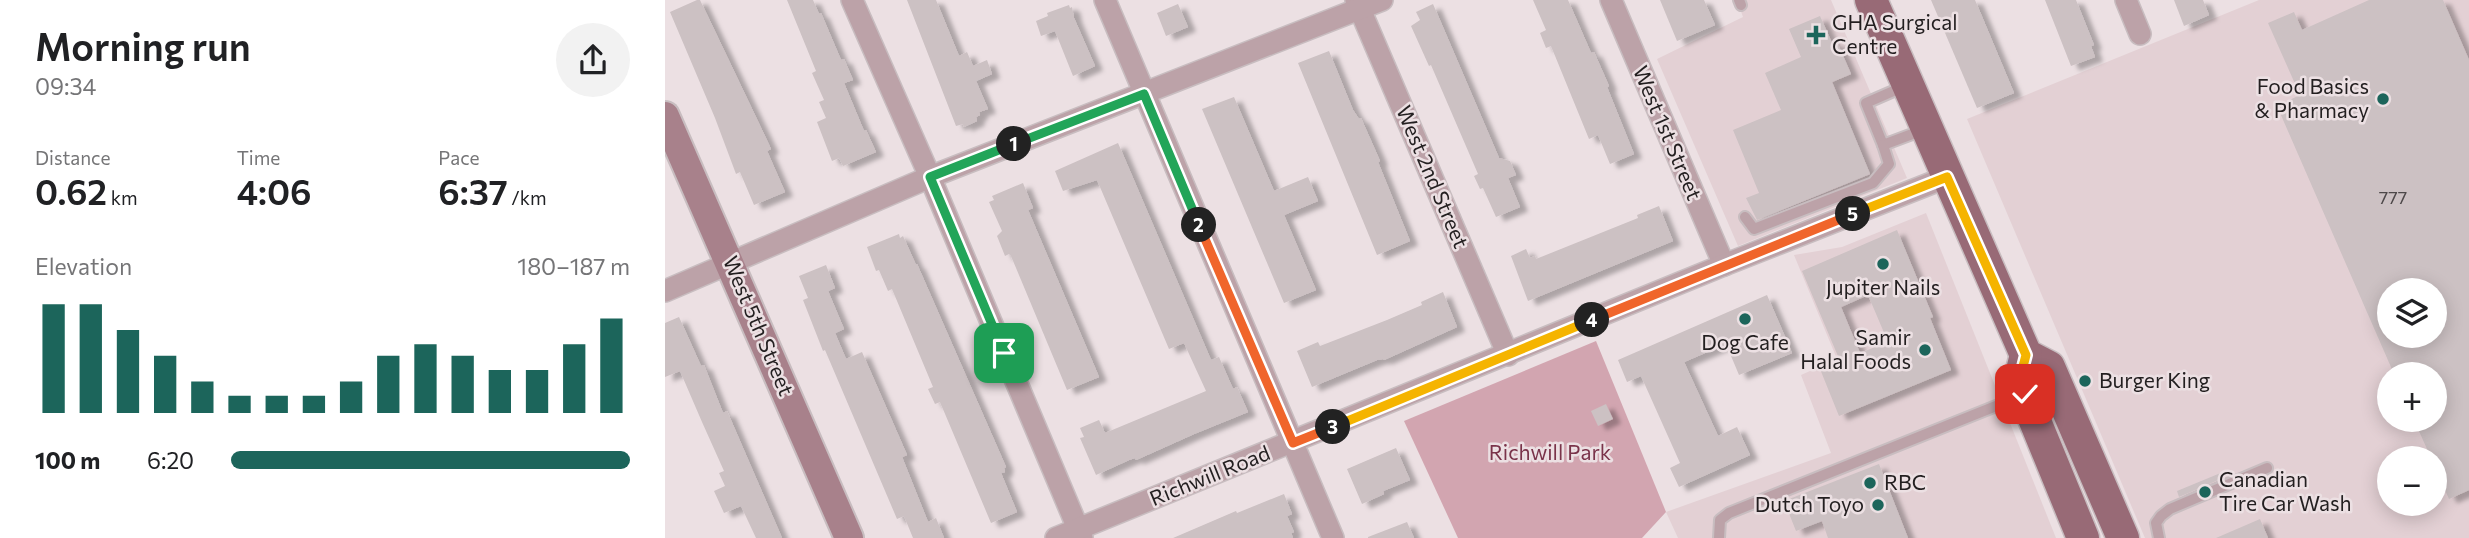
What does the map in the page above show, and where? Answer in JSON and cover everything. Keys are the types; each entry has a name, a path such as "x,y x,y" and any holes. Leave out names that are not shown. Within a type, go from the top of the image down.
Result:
{"main road":[{"path":"1871,0 2026,355 2019,382 2083,538"},
{"name":"West 5th Street","path":"665,116 849,538"},
{"path":"2026,355 2049,367 2123,538"},
{"path":"2049,451 2050,418 2060,392"}],"street":[{"path":"852,0 930,177 1080,533"},
{"path":"1105,0 1333,538"},
{"path":"665,291 930,177 1144,94 1358,5 1382,0"},
{"name":"West 1st Street","path":"1611,0 1724,265"},
{"path":"2126,0 2140,34"},
{"name":"West 2nd Street","path":"1358,5 1508,355"},
{"name":"Richwill Road","path":"1056,538 1080,533 1724,265 1947,177"}],"lane":[{"path":"1745,217 1754,229 1873,183 1889,164 1865,103 1907,85"},
{"path":"1883,145 1926,128"},
{"path":"1719,538 1720,520 1729,513 2025,394"},
{"path":"2159,538 2156,523 2170,509 2267,468"}],"shaded area":[{"path":"1737,0 1831,0 1907,178 1738,246 1657,59 1743,17"},
{"path":"2259,0 2469,0 2469,538 2145,538 1967,119"},
{"path":"1926,213 2056,538 1678,538 1666,512 1831,453 1801,375 1837,359 1794,255 1842,247"}],"green space":[{"name":"Richwill Park","path":"1596,341 1666,512 1642,538 1458,538 1404,421"}],"building":[{"path":"700,0 771,149 767,151 785,192 754,205 740,172 736,174 670,12"},
{"path":"787,0 813,0 819,14 821,13 841,60 844,59 853,80 844,83 876,152 843,166 839,158 832,161 817,122 826,118 819,102 824,100 812,73 816,71"},
{"path":"907,0 936,0 959,56 967,52 973,66 987,60 992,74 976,81 988,109 979,112 977,121 964,127 963,124 956,126"},
{"path":"1533,0 1568,0 1609,86 1607,87 1634,154 1610,164 1598,135 1589,139 1551,46 1546,48 1540,33 1546,30"},
{"path":"1660,0 1704,0 1715,25 1677,41"},
{"path":"1931,0 1975,0 2014,93 1977,108"},
{"path":"2045,0 2076,0 2094,45 2091,46 2095,57 2071,66"},
{"path":"2174,0 2203,0 2209,15 2184,26"},
{"path":"2369,0 2443,0 2469,60 2469,490 2449,499 2447,446 2426,446 2419,432 2447,432 2447,362 2389,362 2383,348 2447,348 2447,278 2377,278 2377,335 2277,106 2300,95 2268,23 2294,12 2302,30"},
{"path":"1178,4 1188,27 1166,36 1157,13"},
{"path":"1433,4 1499,158 1510,161 1516,175 1508,178 1520,207 1496,217 1483,188 1480,189 1474,176 1478,174 1431,65 1429,66 1411,26 1420,20 1416,12"},
{"path":"1069,5 1095,66 1073,76 1055,31 1041,36 1036,21 1048,16 1047,13"},
{"path":"1820,16 1832,43 1837,42 1851,74 1832,82 1870,174 1757,220 1746,198 1759,193 1733,130 1781,110 1765,73 1801,57 1789,29"},
{"path":"1329,51 1353,110 1359,119 1361,118 1380,161 1378,162 1410,241 1377,255 1298,63"},
{"path":"1234,97 1274,191 1308,177 1318,201 1284,215 1316,290 1284,303 1202,109"},
{"path":"1118,143 1211,360 1219,357 1233,389 1237,387 1248,412 1096,475 1080,438 1084,437 1080,428 1099,420 1105,433 1206,391 1184,343 1169,349 1097,180 1063,191 1055,171"},
{"path":"1023,183 1033,208 1028,210 1099,377 1067,390 1011,256 1005,256 997,236 1002,231 989,202 994,200 992,196"},
{"path":"1659,206 1673,241 1528,301 1511,256 1526,249 1530,258 1535,256 1536,259 1638,218 1637,215"},
{"path":"1897,230 1933,317 1930,318 1951,370 1839,416 1820,369 1840,361 1802,271","holes":["1868,295 1888,342 1860,353 1841,307"]},
{"path":"899,234 900,238 903,236 917,264 1006,467 1005,472 1001,473 1017,512 991,523 940,402 935,404 928,389 933,387 892,289 888,291 879,270 876,271 867,247"},
{"path":"826,265 835,288 828,291 844,329 835,333 846,359 862,352 907,455 902,457 928,522 936,518 944,538 913,538 904,516 897,519 825,350 823,351 803,300 808,298 799,276"},
{"path":"1443,292 1457,327 1384,360 1377,360 1312,387 1297,351 1318,342 1320,346 1387,320 1422,305 1421,302"},
{"path":"1767,295 1792,353 1739,375 1726,344 1684,362 1718,436 1737,427 1750,455 1679,487 1670,468 1680,463 1641,376 1627,382 1618,360"},
{"path":"679,317 701,366 704,365 723,413 727,411 782,538 756,538 741,506 724,513 714,491 725,486 719,473 724,471 680,371 665,377 665,323"},
{"path":"1606,404 1613,419 1598,426 1591,411"},
{"path":"1396,448 1410,480 1383,491 1384,494 1362,504 1347,469"},
{"path":"1879,464 1908,538 1828,538 1822,521 1796,531 1784,501"},
{"path":"2223,472 2225,477 2179,497 2177,491"},
{"path":"1284,494 1292,514 1287,516 1294,532 1291,533 1293,538 1173,538 1236,511 1237,513"},
{"path":"2260,519 2268,538 2216,538"},
{"path":"1407,522 1414,538 1368,538 1368,537"}],"place":[{"name":"GHA Surgical Centre","path":"1816,35"},
{"name":"Food Basics & Pharmacy","path":"2383,99"},
{"name":"Jupiter Nails","path":"1883,264"},
{"name":"Dog Cafe","path":"1745,319"},
{"name":"Samir Halal Foods","path":"1925,350"},
{"name":"Burger King","path":"2085,381"},
{"name":"RBC","path":"1870,483"},
{"name":"Canadian Tire Car Wash","path":"2205,492"},
{"name":"Dutch Toyo","path":"1878,505"}],"route":[{"path":"1004,353 930,177 1144,94 1293,443 1724,265 1947,177 2026,355 2019,382 2025,394"}]}
